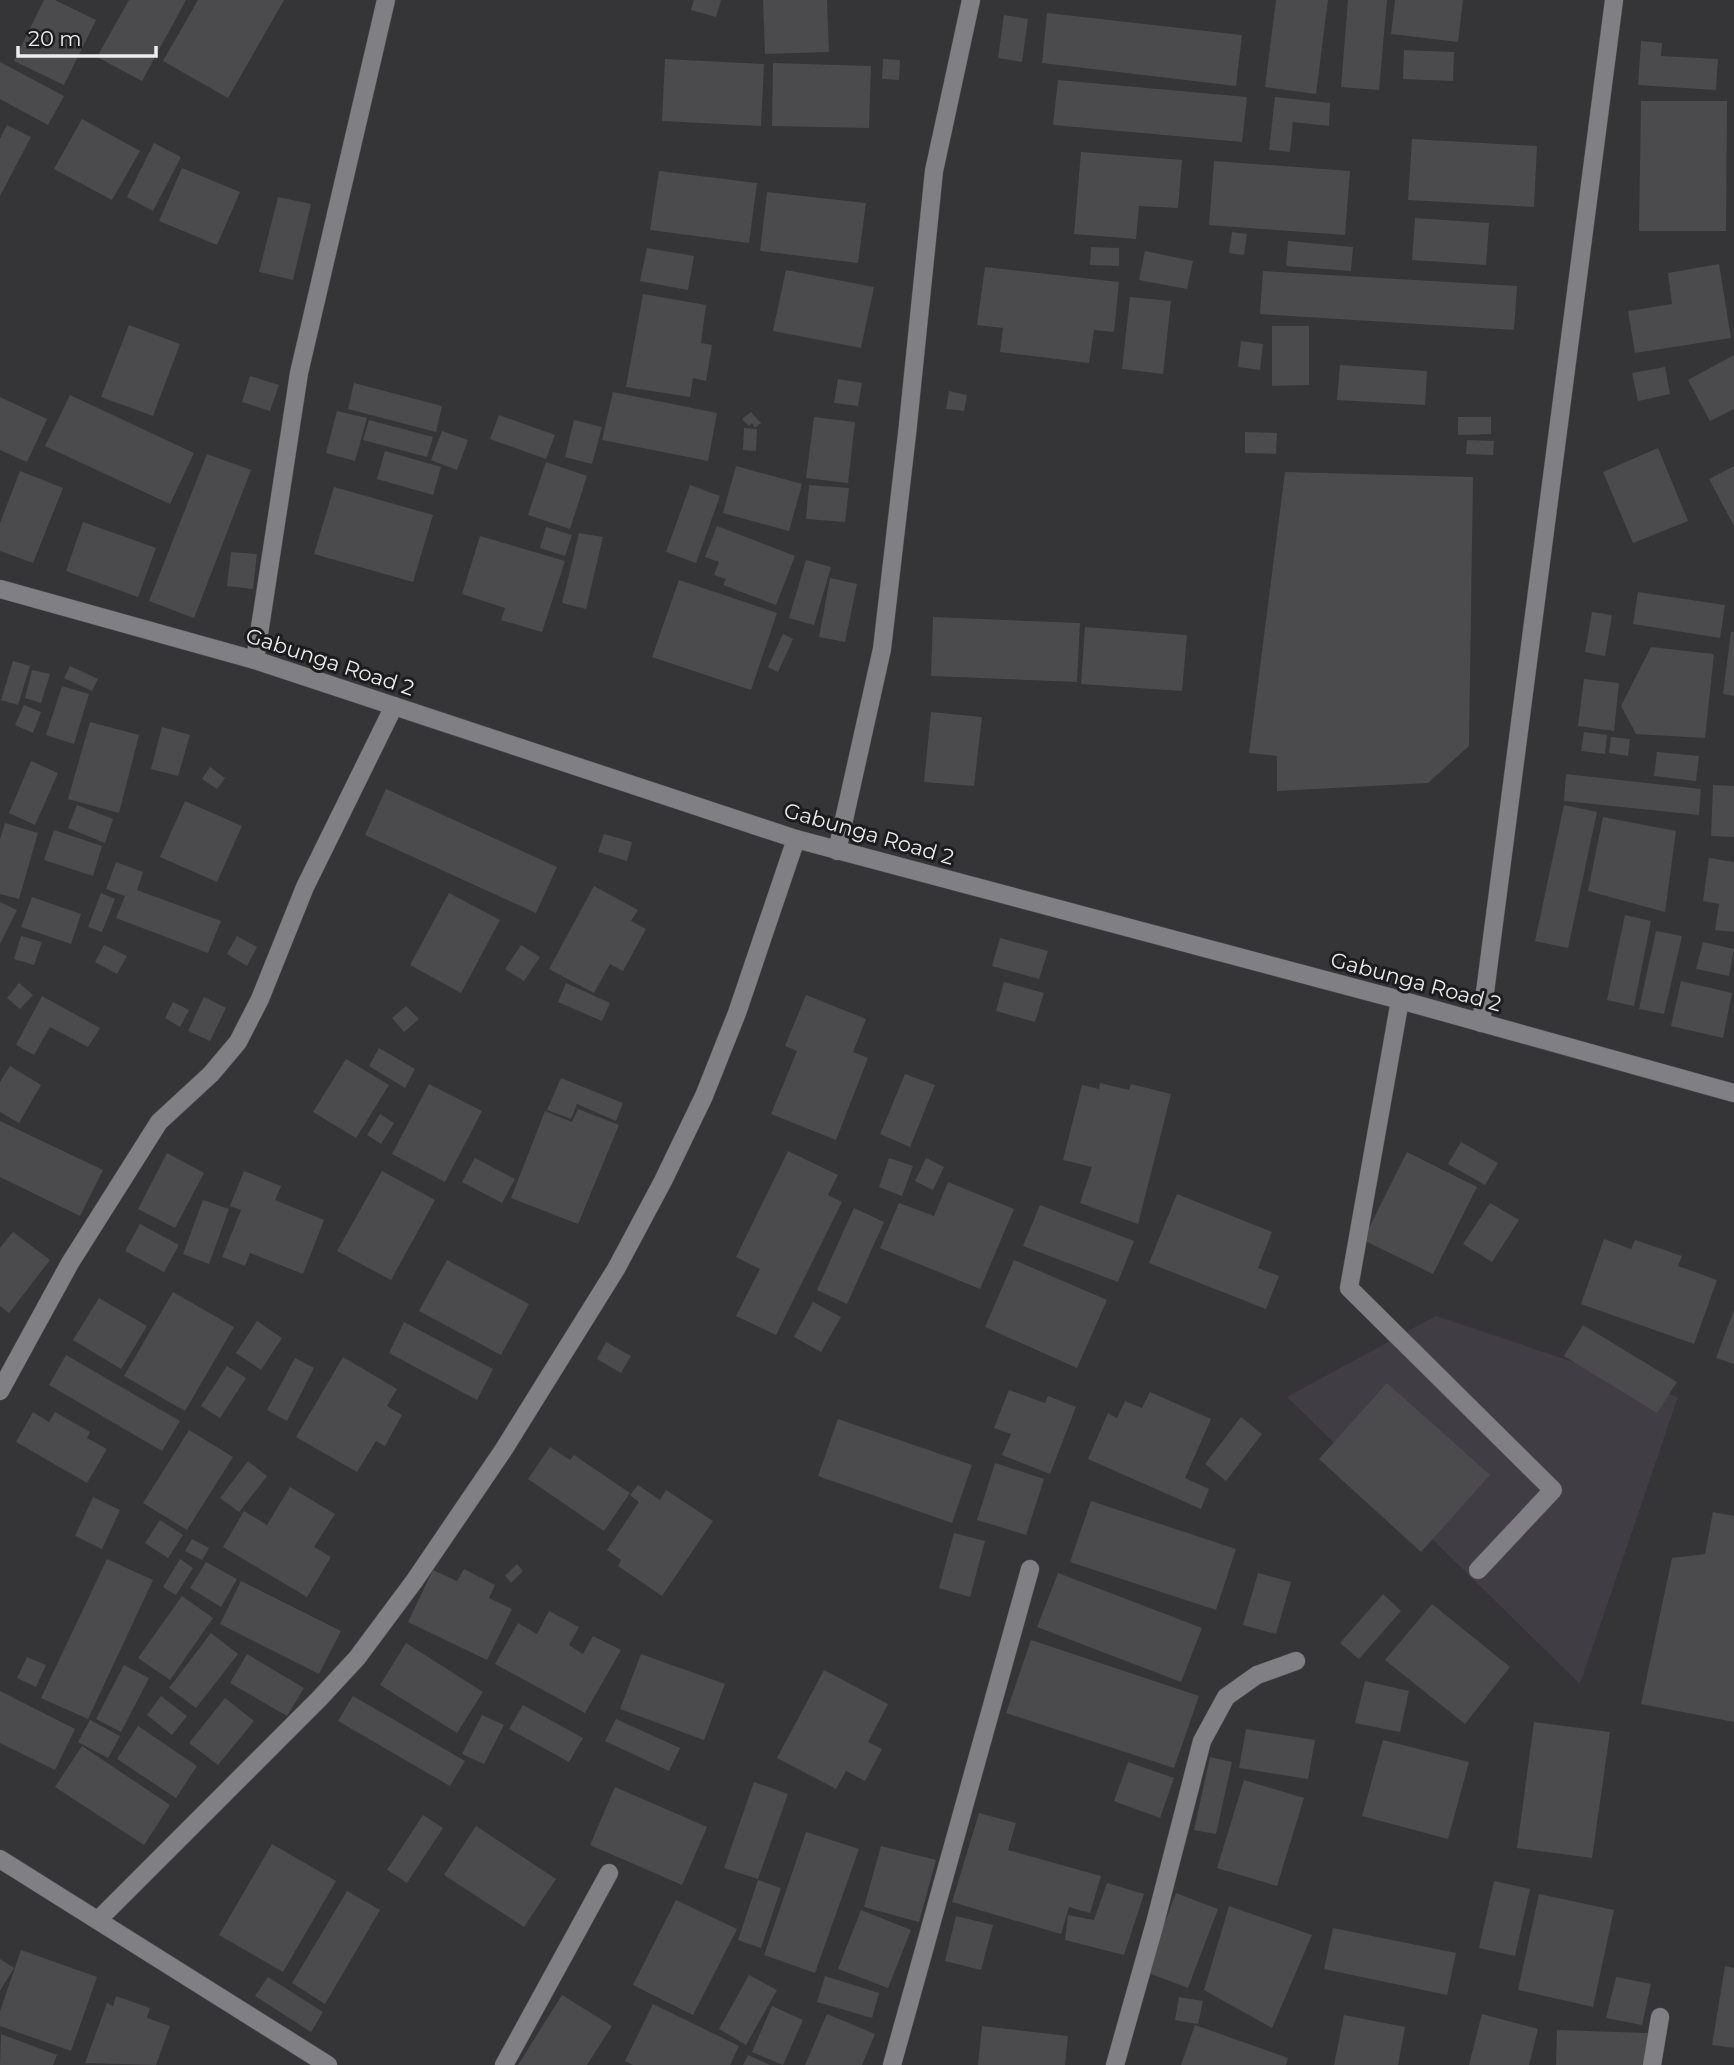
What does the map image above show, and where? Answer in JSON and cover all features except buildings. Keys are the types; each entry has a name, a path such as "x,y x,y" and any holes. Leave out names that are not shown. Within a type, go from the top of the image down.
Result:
{"street":[{"path":"255,660 299,373 386,0"},
{"path":"838,851 882,649 934,171 971,0"},
{"path":"1481,1023 1615,0"},
{"name":"Gabunga Road 2","path":"0,589 255,660 796,839 1400,1000 1734,1093"},
{"path":"0,1391 70,1263 159,1122 211,1073 238,1042 260,999 305,887 394,706"},
{"path":"98,1920 357,1658 415,1580 503,1449 616,1269 704,1096 737,1013 796,839"},
{"path":"1400,1000 1349,1288 1553,1490 1478,1570"},
{"path":"892,2065 1030,1569"},
{"path":"1115,2065 1156,1923 1202,1741 1226,1697 1257,1675 1296,1661"},
{"path":"0,1859 328,2065"},
{"path":"504,2065 609,1873"},
{"path":"1652,2065 1660,2017"}],"shaded area":[{"path":"1436,1316 1678,1397 1580,1684 1287,1397"}]}
